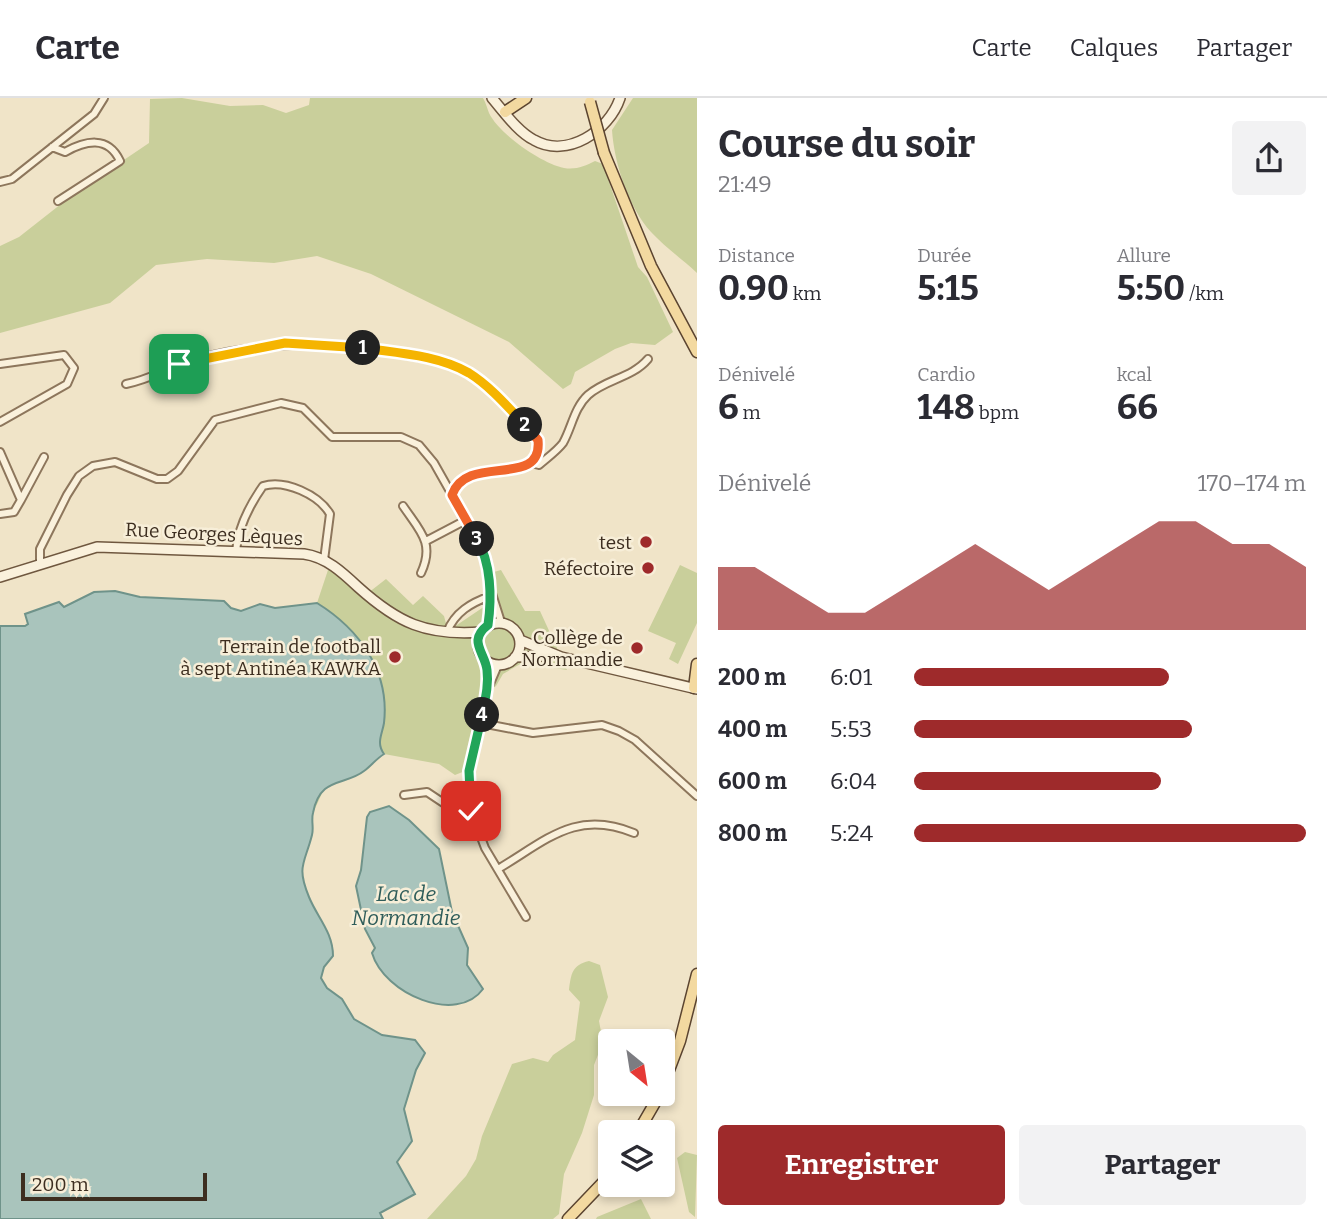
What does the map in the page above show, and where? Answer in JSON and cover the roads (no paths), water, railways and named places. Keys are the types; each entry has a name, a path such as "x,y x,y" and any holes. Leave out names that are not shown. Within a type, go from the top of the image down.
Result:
{"main road":[{"path":"492,98 537,142 553,147 575,144 597,131 620,98"},
{"path":"508,115 526,98"},
{"path":"590,99 604,153 646,254 697,355"},
{"name":"Rue Georges Lèques","path":"0,577 97,547 304,554 324,560 397,619 419,628 449,632 484,628"},
{"path":"561,657 520,640 513,628 501,622 484,628 477,647 486,661 498,665 527,654 561,657 695,688 697,664"},
{"name":"Rue Georges Lèques","path":"449,632 477,647"},
{"path":"515,657 520,640"},
{"path":"676,1052 697,974"},
{"path":"568,1219 598,1188"}],"street":[{"path":"0,182 12,179 94,114 104,98"},
{"path":"52,147 65,152 83,141 97,141 109,147 120,161 58,201"},
{"path":"126,384 147,380 179,364 203,357 285,343 350,346 424,358 470,374 514,413 538,440 538,454 531,463 517,469 472,474 457,486 452,495"},
{"path":"0,364 54,355 64,355 73,363 72,378 67,384 0,422"},
{"path":"531,463 539,465 561,446 581,402 591,392 612,380 631,374 648,359"},
{"path":"40,565 40,549 66,495 85,471 115,462 157,479 167,479 178,471 215,420 281,403 303,408 332,437 391,437 411,440 428,453 482,548 490,596 484,628"},
{"path":"0,452 21,500"},
{"path":"0,514 14,512 44,457"},
{"path":"236,551 240,526 263,486 280,483 320,500 330,514 324,560"},
{"path":"403,506 426,541 428,560 421,573"},
{"path":"426,541 466,520"},
{"path":"489,584 501,622"},
{"path":"449,632 452,620 462,611 490,596"},
{"path":"486,661 487,691"},
{"path":"498,665 487,691 469,771 471,811 485,848 526,917"},
{"path":"481,723 533,733 602,726 619,731 635,740 697,796"},
{"path":"404,796 427,792 451,808 471,811"},
{"path":"498,869 572,826 611,823 634,833"}],"water":[{"path":"115,591 140,597 224,601 231,608 241,611 260,604 275,608 317,603 346,625 377,669 385,704 380,743 384,754 357,776 327,787 321,793 313,813 313,832 302,871 305,887 328,932 332,947 333,956 324,967 321,978 327,988 342,999 354,1019 382,1035 415,1040 425,1053 416,1070 404,1109 412,1141 397,1162 415,1194 380,1213 383,1219 0,1219 0,626 25,626 28,624 25,614 59,602 64,607 94,592"},
{"name":"Lac de Normandie","path":"389,806 409,820 439,849 452,912 468,948 467,965 483,989 471,999 456,1004 422,1000 391,981 379,968 372,953 375,948 365,929 356,886 361,870 367,817 370,812"}],"place":[{"name":"test","path":"646,542"},
{"name":"Réfectoire","path":"648,568"},
{"name":"Collège de Normandie","path":"637,648"},
{"name":"Terrain de football à sept Antinéa KAWKA","path":"395,657"}]}
